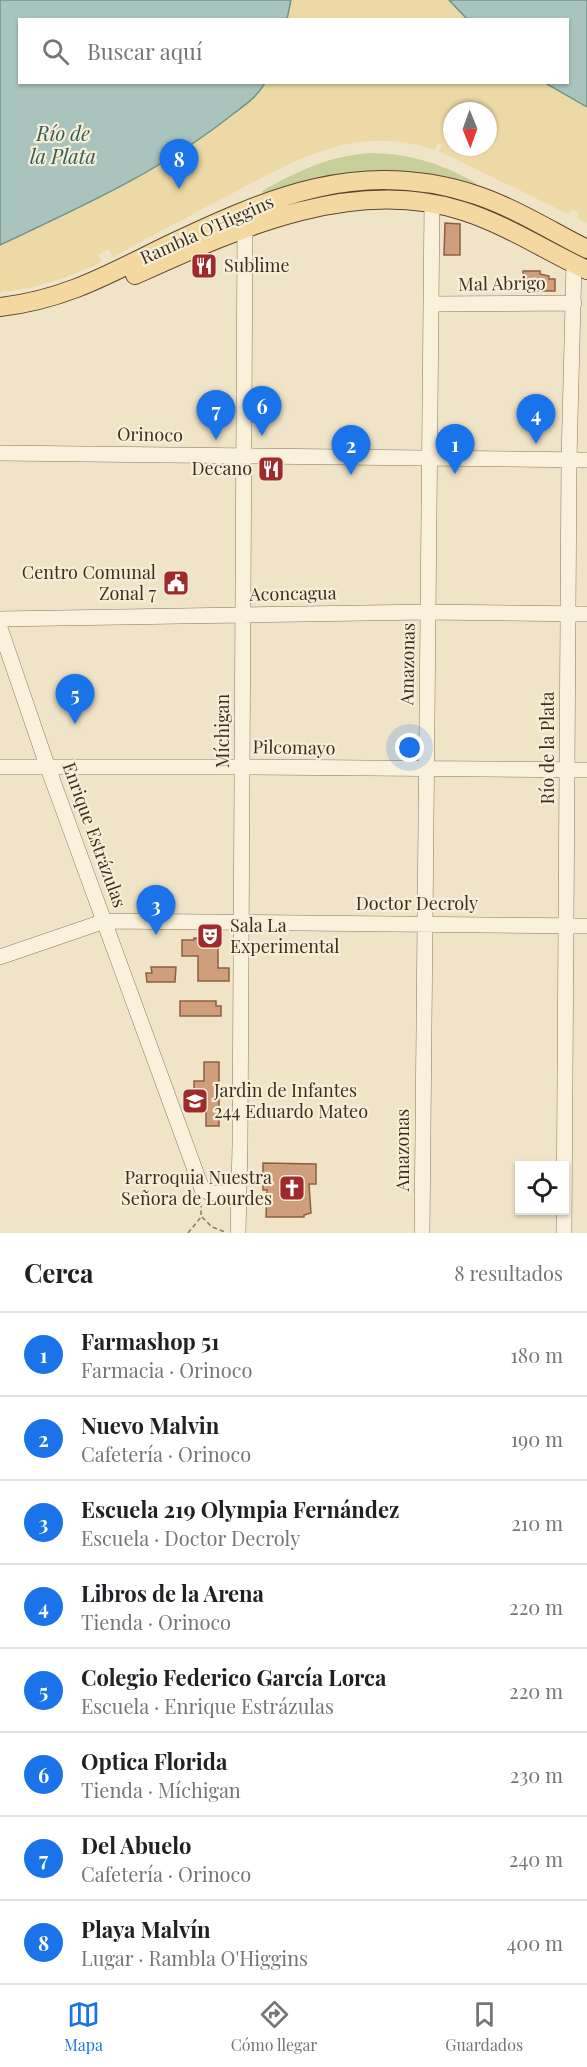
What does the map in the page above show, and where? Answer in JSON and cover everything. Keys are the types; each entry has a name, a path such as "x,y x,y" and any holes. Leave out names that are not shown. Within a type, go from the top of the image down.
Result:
{"main road":[{"name":"Rambla O'Higgins","path":"0,306 67,293 106,277 244,209 293,193 344,182 390,180 457,189 494,202 587,249"},
{"name":"Rambla O'Higgins","path":"0,318 43,311 71,303 192,250 299,211 338,202 368,200 432,203 464,211 581,267"}],"street":[{"name":"Amazonas","path":"422,1233 432,203"},
{"name":"Míchigan","path":"238,1233 242,922 245,230"},
{"name":"Río de la Plata","path":"564,1233 569,460 574,303 581,267"},
{"name":"Mal Abrigo","path":"430,304 574,303"},
{"name":"Orinoco","path":"0,453 587,460"},
{"name":"Aconcagua","path":"0,619 428,612 587,614"},
{"name":"Enrique Estrázulas","path":"0,628 48,768 202,1189"},
{"name":"Pilcomayo","path":"0,767 243,766 587,770"},
{"name":"Doctor Decroly","path":"0,957 105,921 587,926"},
{"path":"202,1189 210,1193 239,1193"}],"path":[{"path":"188,1233 201,1217 202,1189"},
{"path":"201,1217 212,1227 228,1233"}],"green space":[{"path":"370,153 398,155 439,165 477,184 476,186 420,175 369,173 343,175 263,193 262,191 288,177 327,161"}],"sand":[{"path":"291,0 449,0 466,18 287,18"},
{"path":"264,84 547,84 587,107 587,223 577,218 579,212 571,209 568,214 449,156 497,156 497,102 443,102 443,153 439,151 442,145 438,143 435,150 407,143 381,141 331,148 283,167 113,257 108,249 98,255 102,262 40,285 0,292 0,245 147,172 203,137 254,98"}],"water":[{"name":"Río de la Plata","path":"0,0 291,0 287,18 18,18 18,84 264,84 246,104 178,153 121,186 0,245"},
{"path":"449,0 587,0 587,107 547,84 569,84 569,18 466,18"}],"building":[{"path":"445,223 460,224 460,255 444,255"},
{"path":"523,271 540,271 540,274 549,276 549,279 555,279 555,291 524,291"},
{"path":"194,938 221,940 222,943 218,949 218,968 229,968 229,981 198,981 198,956 182,956 182,940 194,940"},
{"path":"151,967 176,967 175,982 147,982 146,973 152,973"},
{"path":"180,1001 216,1001 216,1006 221,1006 221,1016 180,1016"},
{"path":"204,1062 219,1062 219,1126 206,1126 206,1108 190,1108 190,1099 194,1099 194,1081 204,1081"},
{"path":"263,1163 316,1164 316,1184 309,1184 311,1213 304,1217 266,1217 267,1190 263,1190"}],"place":[{"name":"Playa Malvín","path":"179,189"},
{"name":"Sublime","path":"204,266"},
{"name":"Optica Florida","path":"262,436"},
{"name":"Del Abuelo","path":"216,440"},
{"name":"Libros de la Arena","path":"536,444"},
{"name":"Decano","path":"271,469"},
{"name":"Farmashop 51","path":"455,474"},
{"name":"Nuevo Malvin","path":"351,475"},
{"name":"Centro Comunal Zonal 7","path":"176,583"},
{"name":"Colegio Federico García Lorca","path":"75,724"},
{"name":"Escuela 219 Olympia Fernández","path":"156,935"},
{"name":"Sala La Experimental","path":"210,936"},
{"name":"Jardin de Infantes 244 Eduardo Mateo","path":"195,1101"},
{"name":"Parroquia Nuestra Señora de Lourdes","path":"292,1188"}]}
